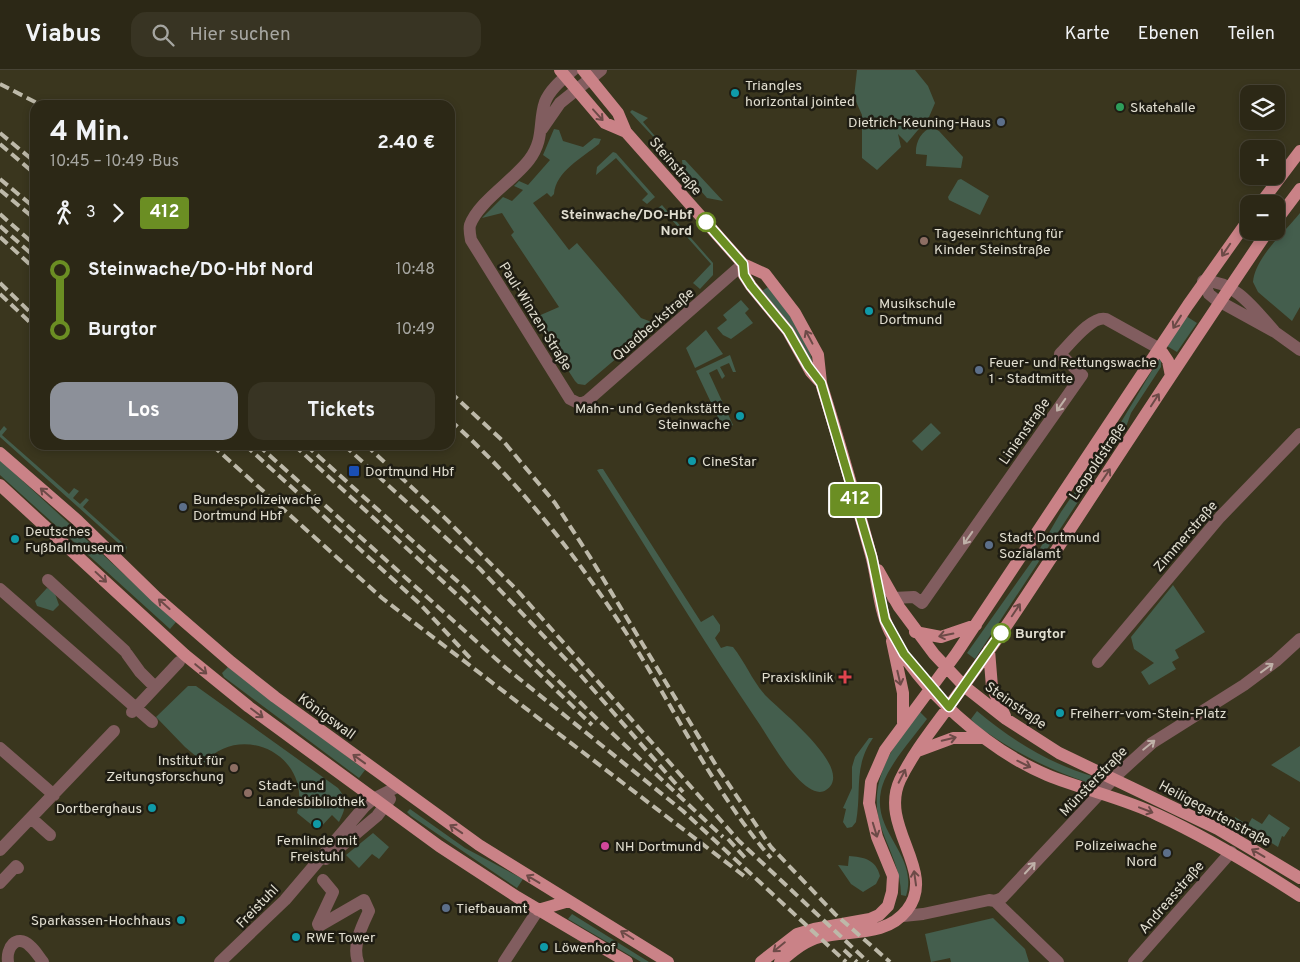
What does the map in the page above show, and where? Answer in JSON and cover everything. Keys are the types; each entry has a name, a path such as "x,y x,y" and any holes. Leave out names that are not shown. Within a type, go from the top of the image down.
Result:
{"main road":[{"name":"Steinstraße","path":"566,72 576,90 605,123 626,132"},
{"name":"Steinstraße","path":"586,74 618,113 626,132 743,264 765,274 796,313 818,355 821,383 872,557 882,610 891,633 904,654 949,707 983,738 1017,761 1048,776 1101,793"},
{"path":"1267,195 1300,151"},
{"path":"1285,209 1300,189"},
{"name":"Leopoldstraße","path":"931,687 976,625 1160,349 1203,281 1240,231"},
{"name":"Leopoldstraße","path":"949,707 1262,240"},
{"name":"Steinstraße","path":"743,264 744,275 751,286 782,324 821,383"},
{"path":"1160,349 1168,361 1171,376"},
{"name":"Königswall","path":"0,453 231,662 398,787 496,856 668,962"},
{"path":"0,485 184,655 249,707 385,808 469,867 627,962"},
{"name":"Steinstraße","path":"872,557 893,598 915,632 964,686 1006,719 1058,753 1114,778"},
{"path":"915,632 940,637 976,625"},
{"path":"891,633 903,693 903,723"},
{"path":"989,650 992,687 1006,719"},
{"path":"761,962 797,934 870,919 879,915 888,906 892,892 892,876 877,837 868,803 874,772 885,750 903,723 931,687"},
{"path":"780,962 797,948 819,937 882,928 903,916 913,902 916,884 913,864 894,817 893,805 899,781 949,707"},
{"path":"918,751 953,738 983,738"},
{"name":"Heiligegartenstraße","path":"1114,778 1218,829 1300,878"},
{"name":"Heiligegartenstraße","path":"1101,793 1157,814 1230,852 1300,896"},
{"path":"538,910 569,900"}],"street":[{"path":"542,129 560,102 576,90 586,74 601,70"},
{"path":"542,129 546,101 566,72"},
{"name":"Paul-Winzen-Straße","path":"542,129 531,158 515,177 478,210 470,226 471,240 570,399 580,404"},
{"name":"Quadbeckstraße","path":"580,404 587,401 607,384 743,264"},
{"path":"1275,332 1246,300 1230,288 1214,282 1203,281 1209,294 1275,332 1300,350"},
{"name":"Linienstraße","path":"893,598 914,597 922,604 1082,375 1060,354 1091,323 1102,318 1160,349"},
{"name":"Zimmerstraße","path":"1098,662 1220,517 1300,434"},
{"path":"48,580 126,652 140,672 156,687"},
{"path":"0,589 119,693 134,710 152,722"},
{"name":"Münsterstraße","path":"996,902 1002,898 1114,778 1152,743 1244,685 1276,661 1300,639"},
{"path":"134,710 176,664"},
{"path":"0,850 114,731"},
{"path":"0,748 54,795"},
{"name":"Freistuhl","path":"220,962 261,925 312,869 352,819 373,799 398,787"},
{"name":"Freistuhl","path":"312,869 334,853 385,808 398,787"},
{"path":"33,816 52,832"},
{"name":"Andreasstraße","path":"1134,962 1230,852"},
{"path":"0,883 8,870"},
{"path":"323,880 333,892 318,924 319,926 364,900 369,911 360,931 354,959"},
{"path":"903,916 989,900 996,902 1052,960"},
{"path":"504,962 538,910"},
{"path":"4,951 15,942 24,942 44,962"}],"green space":[{"path":"857,70 915,70 928,86 935,103 929,117 907,143 898,134 901,147 877,170 862,158 862,115 854,97"},
{"path":"632,110 648,118 643,122 676,161 630,112"},
{"path":"932,127 939,131 963,157 961,168 926,166 927,155 916,154 920,138 925,131"},
{"path":"554,129 559,130 563,141 583,147 594,138 601,139 599,144 559,178 554,194 551,197 547,193 533,203 569,250 577,243 641,318 657,324 585,385 578,384 575,381 538,324 536,317 559,307 511,235 514,232 502,213 482,218 503,197 512,201 523,190 514,186 519,181 528,185 550,160 543,155"},
{"path":"613,152 616,153 655,197 647,204 642,200 648,194 616,158 596,175 597,167"},
{"path":"682,160 685,160 723,201 707,198 683,170"},
{"path":"961,179 989,196 980,215 949,200 948,197 958,180"},
{"path":"662,205 713,263 713,275 700,289 693,283 711,264 663,210 657,215 654,211"},
{"path":"1300,213 1300,307 1292,321 1258,292 1253,282 1259,263 1265,254 1276,240 1285,240 1285,230"},
{"path":"768,287 803,336 814,370 793,329 762,291"},
{"path":"741,300 749,309 745,313 753,323 731,339 723,335 717,328 727,320 723,315"},
{"path":"1186,316 1197,323 1177,352 1167,346"},
{"path":"706,330 723,354 695,368 686,348"},
{"path":"730,355 736,372 733,372 729,363 720,367 725,376 722,379 717,369 709,373 733,425 724,430 696,371"},
{"path":"1159,359 1161,360 1161,367 1131,413 1125,430 975,659 967,653 1035,557 1061,512 1109,442"},
{"path":"931,423 941,433 922,451 912,441"},
{"path":"4,426 7,429 2,435 69,494 74,488 79,491 73,498 80,504 86,498 89,500 83,507 127,547 126,550 0,437 0,431"},
{"path":"0,460 176,622 170,629 0,475"},
{"path":"603,469 701,622 713,615 720,625 720,631 715,638 721,648 733,647 765,695 812,740 824,755 831,769 833,781 826,790 819,792 809,788 801,782 780,756 695,627 597,470"},
{"path":"1173,585 1205,632 1175,650 1179,658 1172,662 1176,669 1149,685 1141,672 1154,663 1134,649 1131,637"},
{"path":"47,588 54,591 59,605 53,611 37,606 35,601"},
{"path":"228,667 365,770 359,778 224,677 222,673"},
{"path":"188,686 196,686 338,788 345,800 339,822 332,815 318,830 297,813 299,793 295,776 285,761 271,751 254,745 237,745 220,751 204,763 185,747 156,717"},
{"path":"977,711 1018,742 1047,758 1078,772 1095,777 1089,783 1059,772 1016,751 976,725 971,719"},
{"path":"920,712 927,719 888,772 881,791 880,806 883,819 906,868 908,881 906,896 901,895 897,870 882,830 877,797 879,782 891,752"},
{"path":"869,738 873,738 860,769 856,822 852,827 847,828 843,822 846,809 843,808 852,788 852,767 855,757"},
{"path":"1300,746 1300,782 1271,765"},
{"path":"410,809 465,848 523,879 517,888 411,816 407,812"},
{"path":"1269,814 1290,828 1284,837 1282,836 1278,847 1234,820 1235,817 1248,825 1252,818 1262,824"},
{"path":"373,833 389,847 379,859 372,854 359,868 346,855"},
{"path":"849,856 864,858 872,862 880,876 876,884 863,892 851,884 838,865 848,866"},
{"path":"572,914 649,962 641,962 568,919"},
{"path":"993,918 1025,949 1029,962 951,962 950,958 931,962 925,934"}],"railway":[{"path":"0,84 31,100"},
{"path":"0,133 30,158"},
{"path":"0,144 30,170"},
{"path":"0,179 30,204"},
{"path":"0,190 30,215"},
{"path":"0,214 30,241"},
{"path":"0,226 30,253"},
{"path":"0,237 30,264"},
{"path":"0,283 30,312"},
{"path":"0,294 30,322"},
{"path":"455,397 504,442 555,503 590,557 717,767 771,847 835,914 890,962"},
{"path":"455,425 526,497 571,553 632,642 715,781 751,834 771,858"},
{"path":"218,450 382,598 748,879"},
{"path":"251,450 419,603 470,658"},
{"path":"264,450 506,668 683,811 846,962"},
{"path":"299,450 463,600 592,725"},
{"path":"312,450 465,588 597,719 723,837"},
{"path":"349,450 480,569 576,670 683,792"},
{"path":"371,450 447,520 516,589 739,841 868,962"},
{"path":"728,839 748,861"},
{"path":"844,950 857,962"}],"bus line":[{"name":"412","path":"706,222 743,264 744,275 751,286 788,331 808,366 821,383 872,557 875,579 885,620 904,654 949,707 1001,633"}],"place":[{"name":"Triangles horizontal jointed","path":"735,93"},
{"name":"Skatehalle","path":"1120,107"},
{"name":"Dietrich-Keuning-Haus","path":"1001,122"},
{"name":"Steinwache/DO-Hbf Nord","path":"706,222"},
{"name":"Tageseinrichtung für Kinder Steinstraße","path":"924,241"},
{"name":"Musikschule Dortmund","path":"869,311"},
{"name":"Feuer- und Rettungswache 1 - Stadtmitte","path":"979,370"},
{"name":"Mahn- und Gedenkstätte Steinwache","path":"740,416"},
{"name":"CineStar","path":"692,461"},
{"name":"Dortmund Hbf","path":"354,471"},
{"name":"Bundespolizeiwache Dortmund Hbf","path":"183,507"},
{"name":"Deutsches Fußballmuseum","path":"15,539"},
{"name":"Stadt Dortmund Sozialamt","path":"989,545"},
{"name":"Burgtor","path":"1001,633"},
{"name":"Praxisklinik","path":"845,677"},
{"name":"Freiherr-vom-Stein-Platz","path":"1060,713"},
{"name":"Institut für Zeitungsforschung","path":"234,768"},
{"name":"Stadt- und Landesbibliothek","path":"248,793"},
{"name":"Dortberghaus","path":"152,808"},
{"name":"Femlinde mit Freistuhl","path":"317,824"},
{"name":"NH Dortmund","path":"605,846"},
{"name":"Polizeiwache Nord","path":"1167,853"},
{"name":"Tiefbauamt","path":"446,908"},
{"name":"Sparkassen-Hochhaus","path":"181,920"},
{"name":"RWE Tower","path":"296,937"},
{"name":"Löwenhof","path":"544,947"}]}
